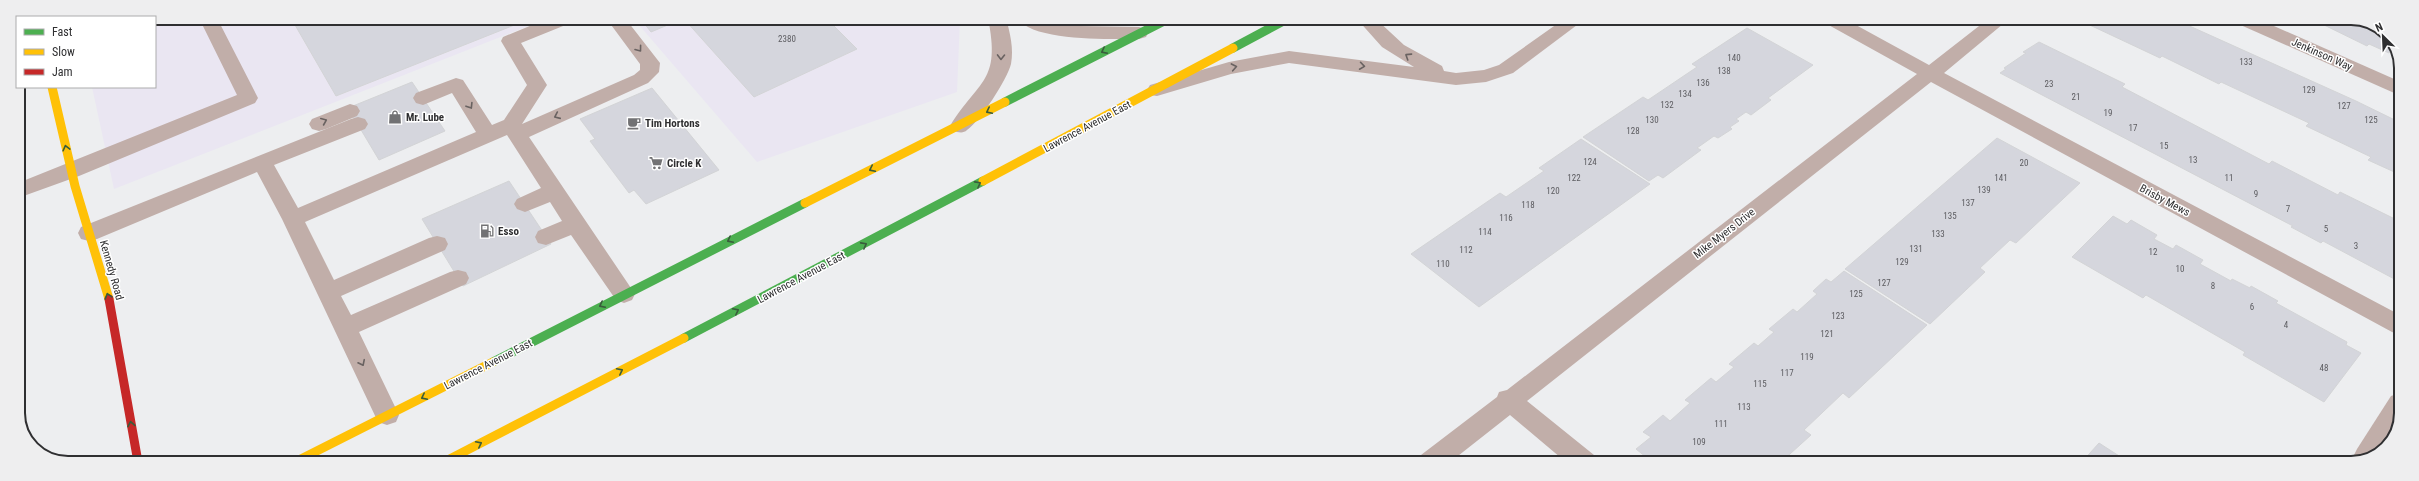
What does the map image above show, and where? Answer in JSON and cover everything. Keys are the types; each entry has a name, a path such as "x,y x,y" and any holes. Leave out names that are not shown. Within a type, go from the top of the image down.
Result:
{"main road":[{"name":"Lawrence Avenue East","path":"307,456 624,294 960,126 1156,25"},
{"name":"Lawrence Avenue East","path":"455,456 1156,90 1276,25"},
{"name":"Kennedy Road","path":"52,88 72,171 110,303 137,456"}],"street":[{"path":"25,188 72,171 248,98 212,25"},
{"path":"514,129 537,85 510,41 549,25"},
{"path":"292,219 488,135 514,129 641,79 649,72 650,63 620,25"},
{"name":"Lawrence Avenue East","path":"960,126 987,91 1001,64 1001,40 998,25"},
{"name":"Lawrence Avenue East","path":"1041,25 1069,31 1139,33"},
{"name":"Lawrence Avenue East","path":"1371,25 1379,36 1411,59 1456,79"},
{"name":"Lawrence Avenue East","path":"1156,90 1229,68 1289,57 1456,79 1486,76 1506,69 1568,25"},
{"path":"1843,25 1930,73 1992,25"},
{"name":"Jenkinson Way","path":"2256,25 2394,87"},
{"name":"Brisby Mews","path":"1930,73 2394,323"},
{"name":"Mike Myers Drive","path":"1439,456 1508,399 1930,73"},
{"path":"449,87 422,97 456,84 488,135"},
{"path":"89,233 285,152 295,134 357,123 306,159 285,152"},
{"path":"514,129 575,224 624,294"},
{"path":"262,162 292,219 387,415"},
{"path":"525,204 554,191"},
{"path":"546,237 575,224"},
{"path":"328,292 437,244"},
{"path":"345,328 458,278"},
{"path":"1508,399 1577,456"},
{"path":"2370,451 2394,413"}],"shaded area":[{"path":"156,25 531,25 114,189 92,88 156,88"},
{"path":"639,25 960,25 957,92 757,162"}],"building":[{"path":"295,25 514,25 336,96"},
{"path":"646,25 668,25 651,32"},
{"path":"689,25 833,25 857,49 754,97"},
{"path":"2090,25 2187,25 2356,101 2394,120 2394,172 2368,160 2371,157 2306,126 2309,123 2221,82 2219,84 2162,56 2160,58"},
{"path":"2324,25 2351,25 2365,27 2377,34 2391,51 2389,53 2369,44 2367,46"},
{"path":"1747,28 1813,65 1768,98 1771,100 1751,115 1746,112 1736,119 1739,121 1730,127 1732,129 1718,138 1714,136 1697,148 1701,150 1663,178 1658,175 1649,181 1583,137 1643,97 1648,100 1697,67 1692,64"},
{"path":"2039,42 2125,84 2122,87 2269,164 2272,161 2338,195 2340,192 2394,219 2394,279 2323,241 2321,243 2291,227 2293,226 2000,73 2006,69 2004,68 2026,53 2023,52"},
{"name":"Mr. Lube","path":"412,82 445,131 379,160 348,108"},
{"path":"652,88 719,170 646,204 634,190 629,193 590,141 595,139 580,119"},
{"path":"1997,138 2080,183 2016,243 2010,240 1980,268 1985,272 1930,324 1845,269"},
{"path":"1581,139 1650,184 1479,307 1411,254 1500,193 1506,197 1544,171 1539,168"},
{"path":"509,181 551,244 463,286 422,219"},
{"path":"2113,216 2127,224 2131,220 2157,235 2154,239 2173,249 2176,245 2203,260 2200,264 2231,281 2232,279 2250,288 2251,286 2278,301 2276,303 2347,342 2346,345 2361,353 2324,402 2243,355 2245,352 2146,295 2143,298 2072,257"},
{"path":"1844,271 1927,325 1849,398 1843,393 1804,430 1811,435 1788,456 1645,456 1636,449 1651,437 1643,432 1663,415 1670,421 1690,403 1685,400 1711,378 1716,382 1734,367 1729,364 1754,343 1758,346 1774,332 1769,329 1793,309 1797,312 1817,294 1813,291 1826,279 1831,282"},
{"path":"2099,443 2119,456 2087,456"}],"traffic: fast":[{"path":"1005,102 1156,25"},
{"path":"1233,48 1276,25"},
{"path":"684,338 983,181"},
{"path":"493,362 805,203"}],"traffic: slow":[{"path":"983,181 1233,48"},
{"path":"52,88 75,186 109,299"},
{"path":"805,203 1005,102"},
{"path":"456,456 684,338"},
{"path":"307,456 493,362"}],"traffic: jam":[{"path":"109,299 137,456"}],"place":[{"name":"Mr. Lube","path":"395,117"},
{"name":"Tim Hortons","path":"634,123"},
{"name":"Circle K","path":"656,163"},
{"name":"Esso","path":"487,231"}]}
